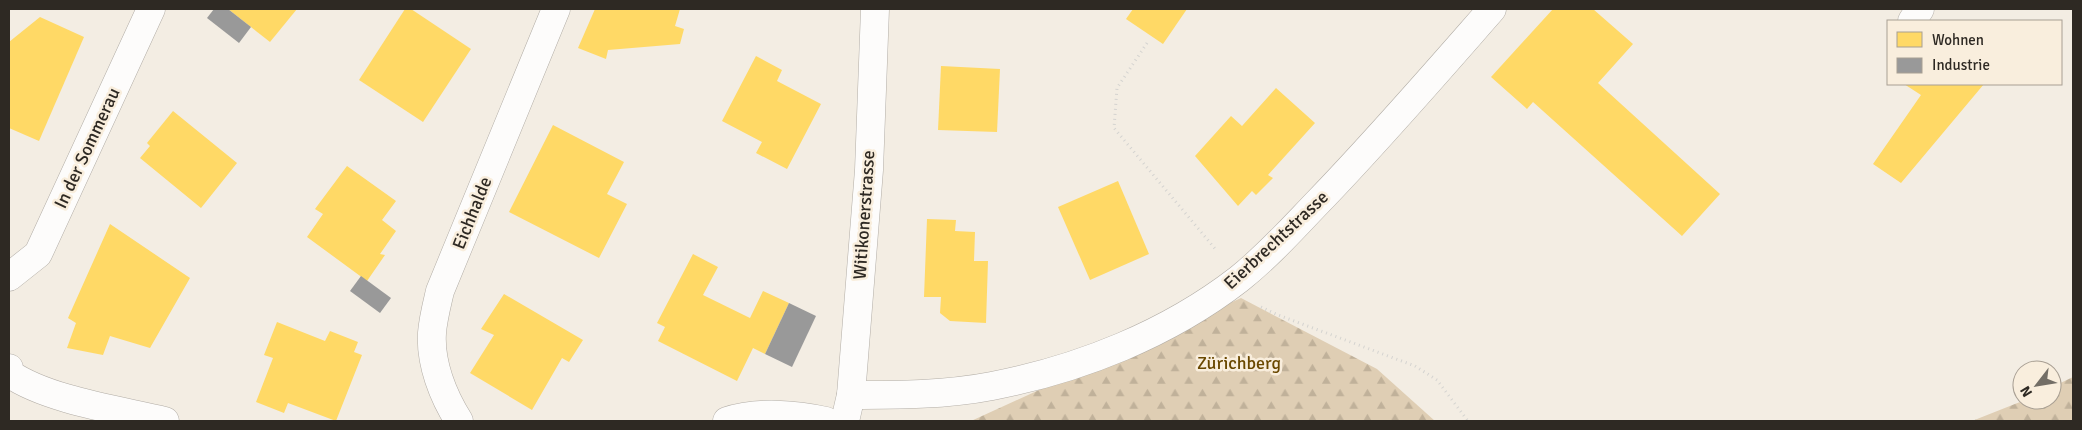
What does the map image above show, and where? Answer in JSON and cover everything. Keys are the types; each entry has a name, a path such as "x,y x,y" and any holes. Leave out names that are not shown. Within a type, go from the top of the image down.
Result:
{"street":[{"name":"In der Sommerau","path":"9,277 38,254 151,9"},
{"name":"Eichhalde","path":"459,421 453,412 435,368 432,333 440,291 556,9"},
{"name":"Witikonerstrasse","path":"848,408 869,170 875,9"},
{"name":"Eierbrechtstrasse","path":"848,408 894,395 990,387 1047,373 1102,355 1180,318 1240,278 1286,235 1362,157 1492,9"},
{"path":"1913,20 1920,9"},
{"path":"9,368 10,374 25,384 49,392 165,421"},
{"path":"727,421 737,418 770,416 810,418 826,421"}],"path":[{"path":"1148,43 1117,88 1114,128 1240,278"},
{"path":"1278,316 1415,366 1437,380 1468,421"}],"green space":[{"name":"Zürichberg","path":"1241,298 1377,369 1435,421 971,421"},
{"path":"2073,377 2073,421 1972,421 2012,405 2012,410 2062,410 2062,382"}],"building: Wohnen":[{"path":"228,9 297,9 270,42"},
{"path":"405,9 411,9 471,49 423,122 359,80"},
{"path":"595,9 680,9 675,26 684,29 680,44 608,50 606,59 578,48"},
{"path":"1133,9 1187,9 1163,44 1126,19"},
{"path":"1553,9 1593,9 1633,44 1598,83 1720,194 1682,236 1533,102 1527,109 1491,77"},
{"path":"40,17 84,37 39,141 9,128 9,42"},
{"path":"756,56 782,70 777,81 821,104 787,169 756,153 762,142 722,121"},
{"path":"941,66 1000,69 997,132 938,130"},
{"path":"1906,85 1983,85 1901,183 1873,164 1921,95"},
{"path":"1276,88 1315,123 1268,175 1273,178 1256,195 1252,191 1238,206 1195,156 1231,116 1242,126"},
{"path":"173,111 237,163 201,208 140,158 150,146 147,143"},
{"path":"553,125 624,162 607,194 627,204 599,258 509,212"},
{"path":"347,166 396,201 382,220 396,231 380,254 385,255 367,281 307,237 323,214 315,209"},
{"path":"1118,181 1149,254 1090,280 1058,207"},
{"path":"927,219 956,220 955,231 975,232 974,261 988,261 986,323 950,321 940,313 941,297 924,297"},
{"path":"110,224 190,278 150,348 110,336 103,355 67,348 76,323 68,318"},
{"path":"693,254 718,267 703,295 750,318 763,291 789,303 765,354 753,348 737,381 658,341 665,327 657,323"},
{"path":"504,294 583,340 569,362 562,358 532,410 470,373 494,335 481,329"},
{"path":"277,322 325,341 330,331 358,342 354,352 362,355 336,421 288,403 284,413 256,402 273,358 264,355"}],"building: Industrie":[{"path":"214,9 228,9 251,27 239,43 207,18"},
{"path":"361,276 391,298 380,313 350,291"},
{"path":"789,303 816,316 792,367 765,354"}]}
